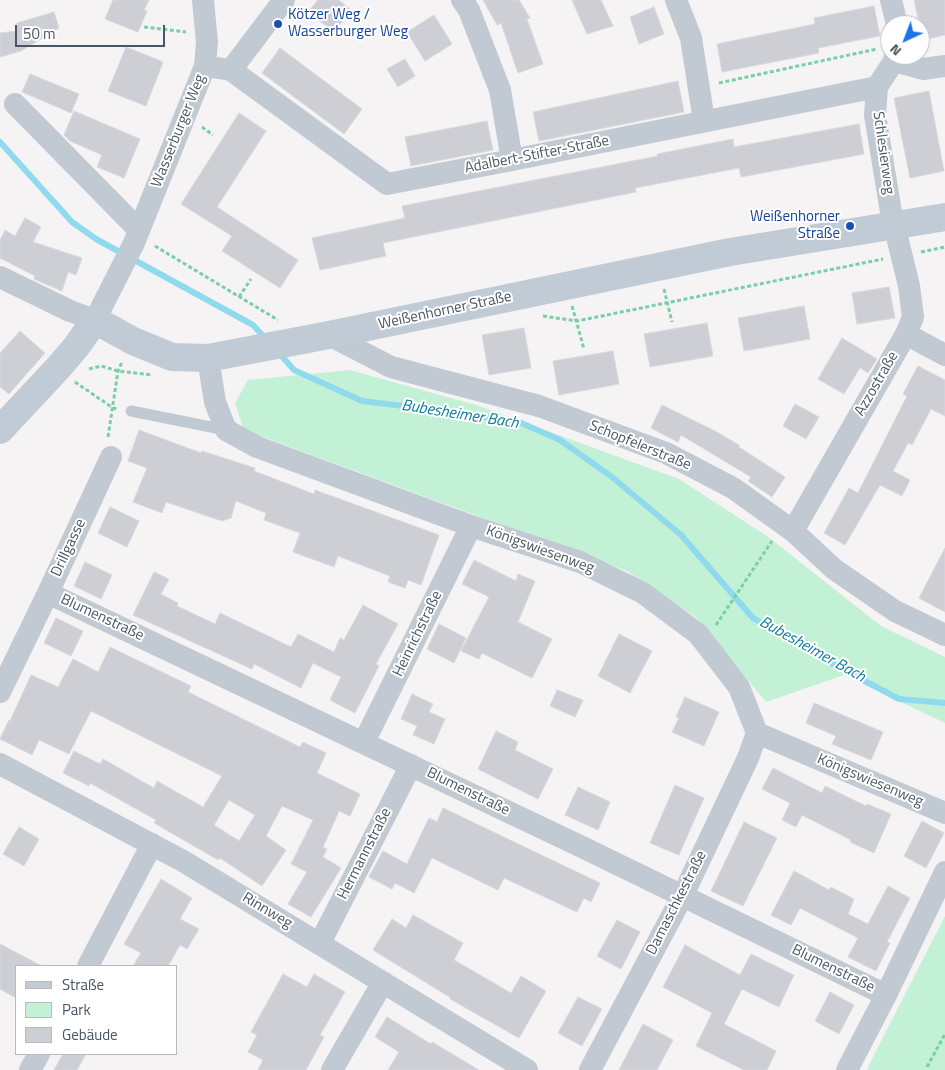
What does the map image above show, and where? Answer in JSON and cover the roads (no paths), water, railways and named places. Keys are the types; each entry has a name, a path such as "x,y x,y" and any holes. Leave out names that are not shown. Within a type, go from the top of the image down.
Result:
{"main road":[{"name":"Weißenhorner Straße","path":"95,320 133,341 172,357 208,358 254,349 290,333 329,336 730,252 945,217"},
{"path":"0,430 58,368 95,320"}],"street":[{"name":"Wasserburger Weg","path":"95,320 118,278 205,66 206,34 203,0"},
{"path":"205,66 232,70 284,0"},
{"path":"462,0 469,10 500,90 512,160"},
{"path":"676,0 691,38 704,121"},
{"path":"891,0 895,15"},
{"name":"Schlesierweg","path":"886,65 877,87 875,115 895,226"},
{"path":"911,65 922,70 945,66"},
{"name":"Adalbert-Stifter-Straße","path":"232,70 387,184 877,87"},
{"path":"15,104 136,236"},
{"name":"Azzostraße","path":"788,527 906,334 913,316 909,286 895,226"},
{"path":"0,277 70,311 95,320"},
{"path":"906,334 945,355"},
{"name":"Schopfelerstraße","path":"329,336 391,367 539,406 666,453 732,488 788,527 834,570 895,611 945,635"},
{"path":"208,358 215,402 226,430"},
{"name":"Königswiesenweg","path":"226,430 257,447 471,526 580,562 643,593 698,634 739,687 757,733 945,813"},
{"name":"Drillgasse","path":"0,692 111,457"},
{"name":"Heinrichstraße","path":"364,742 471,526"},
{"name":"Blumenstraße","path":"48,593 683,895 886,995"},
{"name":"Damaschkestraße","path":"590,1070 683,895 748,758 757,733"},
{"name":"Rinnweg","path":"0,764 152,844 320,943 527,1070"},
{"name":"Hermannstraße","path":"320,943 411,765"},
{"path":"89,965 152,844"},
{"path":"847,1070 886,995 945,872"},
{"path":"332,1070 383,982"},
{"path":"30,1070 38,1055"}],"lane":[{"path":"130,411 226,430"}],"waterway":[{"name":"Bubesheimer Bach","path":"0,142 72,222 96,239 253,325 266,339"},
{"name":"Bubesheimer Bach","path":"278,352 294,370 362,401 519,422 560,440 612,477 681,535 753,618 818,656 899,699 945,703"}],"place":[{"name":"Kötzer Weg / Wasserburger Weg","path":"278,24"},
{"name":"Weißenhorner Straße","path":"850,226"}]}
